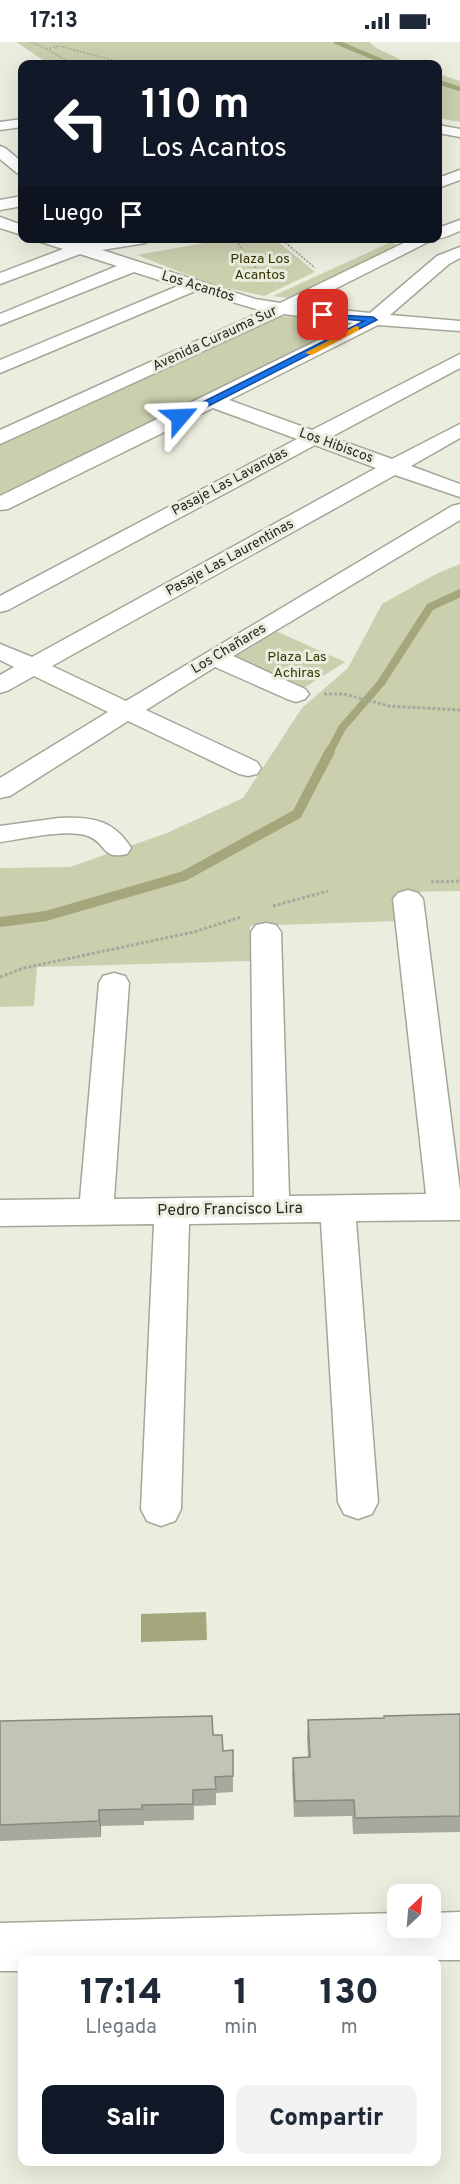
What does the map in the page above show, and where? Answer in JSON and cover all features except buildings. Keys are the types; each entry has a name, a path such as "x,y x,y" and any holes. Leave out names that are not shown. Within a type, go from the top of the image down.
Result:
{"street":[{"path":"0,126 18,124"},
{"path":"442,130 460,133"},
{"path":"442,140 460,143"},
{"path":"0,152 18,168"},
{"path":"0,176 18,172"},
{"path":"442,173 458,176"},
{"path":"442,182 458,176"},
{"path":"0,205 18,202"},
{"path":"0,222 18,229"},
{"path":"442,232 460,225"},
{"path":"0,237 18,231"},
{"name":"Los Acantos","path":"61,243 130,267 252,304 373,320 460,326"},
{"path":"0,279 78,249 115,243"},
{"name":"Avenida Curauma Sur","path":"0,438 281,309 418,243"},
{"path":"0,504 373,320 443,260 460,252"},
{"path":"0,320 130,267"},
{"path":"0,367 193,286"},
{"name":"Pasaje Las Lavandas","path":"0,605 460,360"},
{"name":"Los Hibiscos","path":"212,401 396,467 459,507"},
{"name":"Pasaje Las Laurentinas","path":"0,686 460,430"},
{"name":"Los Chañares","path":"0,790 459,507"},
{"path":"0,651 248,768"},
{"path":"214,657 296,694"},
{"path":"0,834 70,827 94,828 112,838 117,848"},
{"path":"408,899 453,1207"},
{"path":"258,919 272,1210"},
{"path":"96,1212 114,983"},
{"name":"Pedro Francisco Lira","path":"0,1213 453,1207"},
{"path":"338,1209 358,1502"},
{"path":"161,1509 172,1211"},
{"path":"0,1213 0,1220"},
{"path":"0,1947 460,1936"}],"path":[{"path":"31,42 65,60"},
{"path":"59,46 60,42"},
{"path":"47,49 59,46 113,60"},
{"path":"238,243 258,271 252,304"},
{"path":"286,243 320,273"},
{"path":"344,694 389,706 460,710"},
{"path":"0,977 24,968 258,919 309,894 328,891"}],"green space":[{"path":"16,42 369,42 376,48 402,60 43,60"},
{"path":"442,75 460,81 460,122 442,119"},
{"name":"Plaza Los Acantos","path":"204,243 280,243 315,272 264,296 213,285 137,255"},
{"path":"389,243 399,246 288,298 273,296"},
{"path":"279,316 335,319 345,323 337,330 266,368 0,494 0,444"},
{"path":"460,564 460,891 396,892 400,921 250,926 251,961 37,967 34,1006 0,1007 0,868 70,867 167,833 243,798 302,708 348,668 382,604 436,574"},
{"name":"Plaza Las Achiras","path":"269,628 345,662 299,691 222,656"}],"shaded area":[{"path":"206,1612 207,1640 141,1642 141,1614"}],"waterway":[{"path":"336,42 379,60"},
{"path":"442,83 460,89"},
{"path":"329,753 342,728 381,683 430,607 460,593"},
{"path":"0,922 46,916 184,876 297,814 330,751"}],"slow traffic":[{"path":"309,353 356,328"}],"route":[{"path":"180,417 373,320 323,315"}]}
